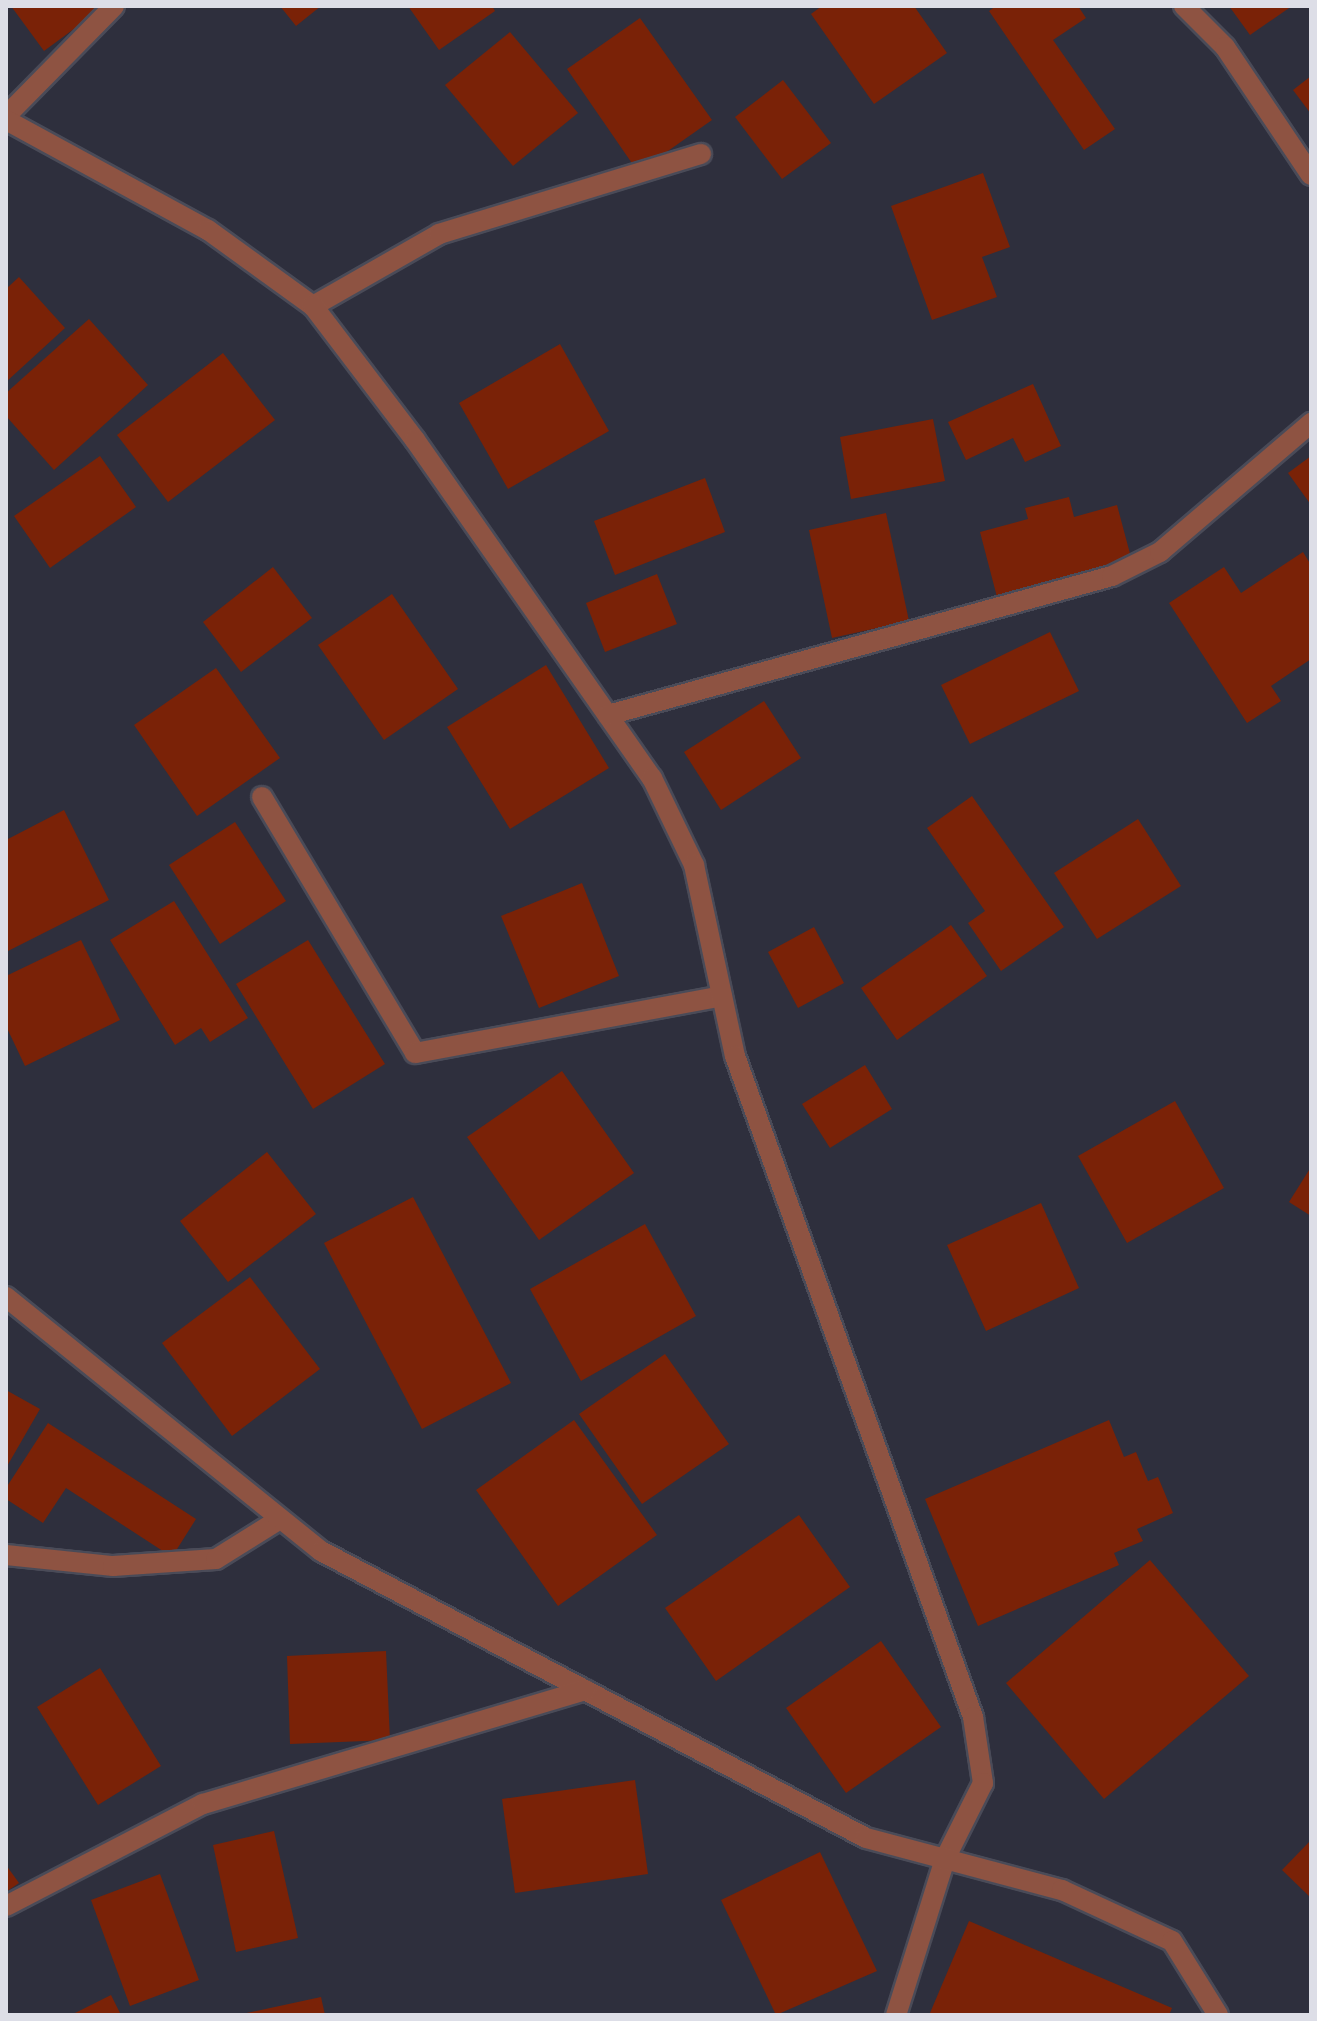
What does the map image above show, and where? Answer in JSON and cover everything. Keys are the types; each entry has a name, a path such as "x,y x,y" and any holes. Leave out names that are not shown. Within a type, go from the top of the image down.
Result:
{"street":[{"path":"114,6 6,118 208,230 313,306 415,440 652,778 694,865 735,1056 973,1717 983,1783 945,1859 896,2015"},
{"path":"1184,6 1225,47 1311,175"},
{"path":"313,306 439,234 701,154"},
{"path":"608,715 1112,576 1160,552 1311,423"},
{"path":"262,797 415,1053 722,996"},
{"path":"6,1297 321,1551 866,1838 1062,1890 1172,1941 1218,2015"},
{"path":"6,1555 113,1566 216,1559 280,1519"},
{"path":"6,1906 203,1804 585,1690"}],"building":[{"path":"11,6 105,6 44,51"},
{"path":"280,6 321,6 296,26"},
{"path":"408,6 492,6 495,11 439,50"},
{"path":"822,6 914,6 947,53 874,104 811,14"},
{"path":"996,6 1078,6 1086,18 1053,40 1115,129 1084,150 989,11"},
{"path":"1229,6 1292,6 1250,35"},
{"path":"640,18 712,120 638,172 567,69"},
{"path":"510,32 578,113 513,166 445,85"},
{"path":"1311,76 1311,114 1293,90"},
{"path":"783,80 831,143 782,179 735,117"},
{"path":"983,173 1010,247 982,257 997,297 932,320 891,206"},
{"path":"19,277 65,328 6,382 6,289"},
{"path":"89,319 148,385 54,470 6,416 6,393"},
{"path":"560,344 609,431 508,489 459,403"},
{"path":"223,353 275,420 168,502 117,435"},
{"path":"1033,384 1061,446 1025,462 1013,438 966,460 948,422"},
{"path":"933,419 945,481 851,499 840,437"},
{"path":"100,456 136,507 50,568 14,516"},
{"path":"1311,456 1311,505 1288,473"},
{"path":"705,478 725,532 615,575 594,521"},
{"path":"1069,497 1074,517 1117,505 1132,561 997,597 980,532 1028,519 1025,508"},
{"path":"886,513 909,621 832,638 809,530"},
{"path":"1303,552 1311,565 1311,659 1271,686 1281,701 1247,723 1169,603 1224,567 1241,593"},
{"path":"273,567 312,618 241,672 203,622"},
{"path":"657,574 677,624 605,652 586,603"},
{"path":"392,594 458,689 384,740 318,645"},
{"path":"1050,632 1079,691 970,744 941,685"},
{"path":"546,665 609,768 510,829 447,727"},
{"path":"216,668 280,758 197,816 134,725"},
{"path":"764,701 801,758 721,810 684,752"},
{"path":"972,796 1064,927 1001,971 968,923 985,911 927,828"},
{"path":"64,810 109,900 6,952 6,840"},
{"path":"1138,819 1181,886 1097,939 1054,873"},
{"path":"235,822 286,901 220,944 169,865"},
{"path":"582,883 619,976 539,1008 501,916"},
{"path":"174,901 248,1018 210,1042 201,1028 175,1045 110,940"},
{"path":"951,925 987,976 897,1040 861,988"},
{"path":"814,927 844,983 798,1008 768,952"},
{"path":"81,940 120,1020 25,1066 6,1026 6,976"},
{"path":"308,940 385,1064 313,1109 236,984"},
{"path":"865,1065 892,1109 830,1148 802,1104"},
{"path":"562,1071 634,1173 539,1240 467,1137"},
{"path":"1175,1101 1224,1188 1127,1243 1078,1156"},
{"path":"267,1152 316,1214 228,1282 180,1221"},
{"path":"1311,1167 1311,1216 1289,1202"},
{"path":"413,1197 511,1383 422,1429 324,1243"},
{"path":"1041,1203 1079,1288 986,1331 947,1245"},
{"path":"645,1224 696,1316 581,1381 530,1289"},
{"path":"250,1277 320,1369 232,1436 162,1343"},
{"path":"665,1354 729,1444 642,1504 579,1414"},
{"path":"6,1390 40,1409 6,1468"},
{"path":"574,1420 657,1535 558,1606 476,1490"},
{"path":"1109,1420 1124,1457 1136,1452 1148,1481 1158,1477 1173,1513 1137,1529 1143,1541 1114,1553 1119,1565 978,1626 925,1499"},
{"path":"48,1423 196,1519 172,1557 66,1488 43,1523 6,1499 6,1488"},
{"path":"799,1515 850,1587 716,1681 665,1608"},
{"path":"1150,1560 1249,1676 1104,1799 1006,1683"},
{"path":"881,1641 941,1727 846,1793 786,1708"},
{"path":"386,1651 390,1740 290,1744 287,1656"},
{"path":"100,1668 161,1766 98,1805 37,1707"},
{"path":"635,1780 648,1874 515,1893 502,1799"},
{"path":"274,1831 298,1938 236,1952 213,1845"},
{"path":"1311,1840 1311,1898 1282,1870"},
{"path":"820,1852 877,1971 776,2015 721,1900"},
{"path":"6,1865 19,1883 6,1892"},
{"path":"160,1874 199,1980 130,2006 91,1900"},
{"path":"969,1921 1172,2008 1169,2015 930,2013"},
{"path":"111,1995 121,2015 71,2015"},
{"path":"321,1997 325,2015 242,2015 242,2014"}]}
